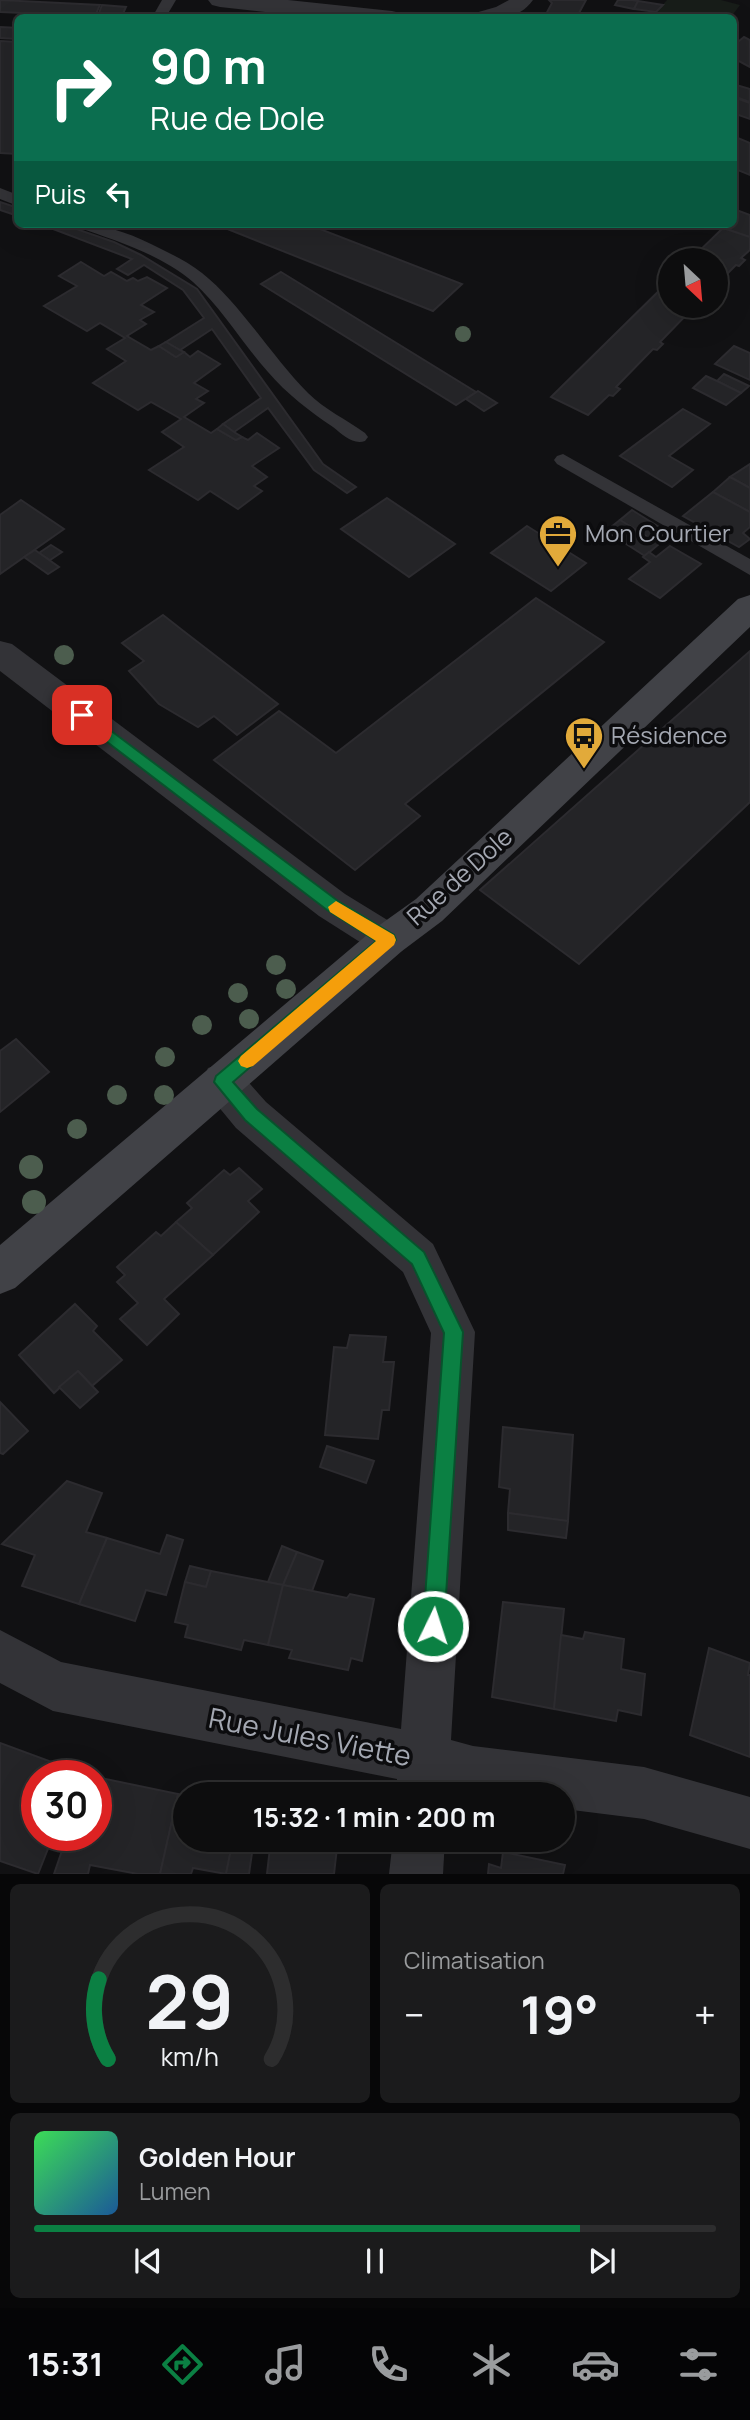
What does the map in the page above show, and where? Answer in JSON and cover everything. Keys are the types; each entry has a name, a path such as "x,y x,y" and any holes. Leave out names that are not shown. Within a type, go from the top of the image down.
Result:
{"main road":[{"name":"Rue de Dole","path":"0,1273 388,940 429,910 750,607"}],"street":[{"path":"220,0 354,14"},
{"path":"499,14 510,11 521,0"},
{"path":"0,653 332,905 388,940"},
{"path":"222,1082 251,1115 418,1258 453,1332 423,1777"},
{"name":"Rue Jules Viette","path":"0,1655 53,1686 423,1777 473,1772 644,1794 750,1823"},
{"path":"416,1874 418,1852"}],"lane":[{"path":"161,14 169,0"},
{"path":"94,228 134,242 173,261 197,277 215,294 274,368 305,400 359,437"},
{"path":"564,460 750,568"}],"shaded area":[{"path":"667,0 721,0 740,5 733,14 655,14"}],"building":[{"path":"0,0 100,5 96,14 0,12"},
{"path":"549,0 586,0 579,13 575,14 546,14 552,3"},
{"path":"618,0 638,1 634,9 615,5"},
{"path":"638,1 663,5 656,12 634,9"},
{"path":"102,5 126,7 123,14 99,14"},
{"path":"0,27 14,28 14,39 0,38"},
{"path":"744,37 750,40 750,67 737,60 737,43"},
{"path":"0,41 14,42 14,154 0,153"},
{"path":"737,85 750,89 750,102 737,97"},
{"path":"737,98 750,103 750,119 737,114"},
{"path":"737,138 750,143 750,175 737,170"},
{"path":"0,202 14,207 14,215 0,210"},
{"path":"739,211 750,215 750,237 723,228 737,228"},
{"path":"51,228 74,228 114,242 197,289 323,464 356,487 347,493 314,470 268,408 234,432 223,424 261,398 212,329 180,350 166,342 204,318 183,290 144,265 128,275 117,269 132,259"},
{"path":"225,228 317,228 462,284 433,311"},
{"path":"723,228 750,237 750,250 741,258 745,260 728,273 728,248 702,248"},
{"path":"81,262 104,276 111,272 127,281 133,278 138,281 147,277 167,288 141,305 154,312 140,320 146,324 127,336 151,350 159,346 176,357 184,352 190,357 198,351 220,364 194,383 208,391 196,399 204,403 184,417 211,433 217,429 236,440 242,437 248,440 257,433 279,448 252,466 267,477 254,486 262,491 238,509 210,491 198,500 149,470 184,447 162,432 181,419 151,402 138,410 93,383 126,361 107,349 125,338 100,323 87,331 44,306 77,286 59,276"},
{"path":"281,272 476,392 456,405 261,284"},
{"path":"658,292 658,318 683,318 660,342 663,344 657,350 653,349 616,387 620,389 613,396 609,395 588,415 551,397"},
{"path":"166,342 184,352 176,357 159,346"},
{"path":"734,346 750,353 750,380 715,364"},
{"path":"724,374 749,386 741,393 717,381"},
{"path":"706,376 741,393 726,405 693,388"},
{"path":"478,391 497,403 484,411 466,399"},
{"path":"683,409 710,424 669,456 693,470 672,487 620,456"},
{"path":"223,424 242,437 236,440 217,429"},
{"path":"750,464 750,488 730,477"},
{"path":"730,477 750,488 750,512 713,492"},
{"path":"713,492 750,512 750,527 743,533 750,539 739,547 683,516"},
{"path":"387,498 455,544 409,577 341,529"},
{"path":"21,500 64,529 0,574 0,515"},
{"path":"632,510 667,532 654,541 620,520"},
{"path":"620,520 659,544 645,556 606,531"},
{"path":"527,526 586,563 551,591 491,553"},
{"path":"51,545 62,552 50,560 39,553"},
{"path":"670,546 701,564 660,598 629,579 650,562 643,557 649,552 656,557"},
{"path":"35,550 59,567 48,574 24,557"},
{"path":"536,598 604,642 405,804 420,816 355,870 214,760 279,711 336,753"},
{"path":"163,615 278,704 237,735 214,716 198,727 159,704 129,671 144,661 122,643"},
{"path":"750,651 750,802 579,964 480,890"},
{"path":"16,1039 49,1072 0,1112 0,1051"},
{"path":"239,1168 262,1189 248,1201 259,1212 213,1255 176,1222 192,1208 187,1203 224,1170 230,1175"},
{"path":"176,1222 213,1255 164,1299 179,1314 147,1345 120,1319 138,1303 117,1282 125,1275 117,1267 156,1232 161,1236"},
{"path":"75,1304 97,1326 93,1331 122,1360 92,1386 78,1371 54,1393 19,1355"},
{"path":"350,1335 386,1337 383,1362 394,1362 389,1410 382,1410 378,1439 325,1435 334,1347 347,1348"},
{"path":"78,1371 98,1392 80,1408 59,1387"},
{"path":"0,1402 28,1431 3,1454 0,1453"},
{"path":"503,1427 573,1435 568,1521 508,1513 510,1489 499,1487"},
{"path":"327,1446 374,1461 366,1483 320,1467"},
{"path":"67,1481 102,1493 86,1532 107,1538 79,1604 22,1586 35,1555 2,1544"},
{"path":"508,1513 568,1521 566,1538 508,1530"},
{"path":"167,1535 183,1540 166,1595 146,1590 135,1621 79,1604 107,1538 160,1554"},
{"path":"282,1546 297,1552 283,1585 268,1582"},
{"path":"297,1552 323,1561 312,1591 283,1585"},
{"path":"190,1566 211,1571 206,1587 185,1582"},
{"path":"211,1571 283,1585 268,1645 244,1640 241,1650 185,1637 188,1625 175,1622 185,1582 206,1587"},
{"path":"283,1585 347,1598 350,1594 374,1599 362,1661 351,1658 348,1670 289,1658 292,1650 268,1645"},
{"path":"503,1602 564,1609 554,1709 492,1697"},
{"path":"585,1632 624,1639 621,1669 645,1674 641,1715 618,1710 616,1721 554,1709 561,1635 583,1639"},
{"path":"709,1648 750,1663 750,1757 690,1735"},
{"path":"0,1743 46,1760 21,1760 21,1851 47,1851 38,1874 0,1861"},
{"path":"112,1780 173,1793 173,1816 160,1874 138,1874 90,1865 88,1874 54,1874 62,1851 112,1851"},
{"path":"173,1816 173,1852 230,1852 226,1874 193,1868 191,1874 160,1874"},
{"path":"230,1852 252,1852 249,1874 226,1874"},
{"path":"270,1852 337,1852 334,1874 267,1874"},
{"path":"503,1852 565,1865 563,1874 488,1874 489,1864 501,1868"}],"slow traffic":[{"path":"247,1061 388,940 336,907"}],"place":[{"name":"Mon Courtier","path":"558,568"},
{"name":"Résidence","path":"584,770"}],"route":[{"path":"82,715 332,905 388,940 222,1082 251,1115 418,1258 453,1332 433,1626"}]}
